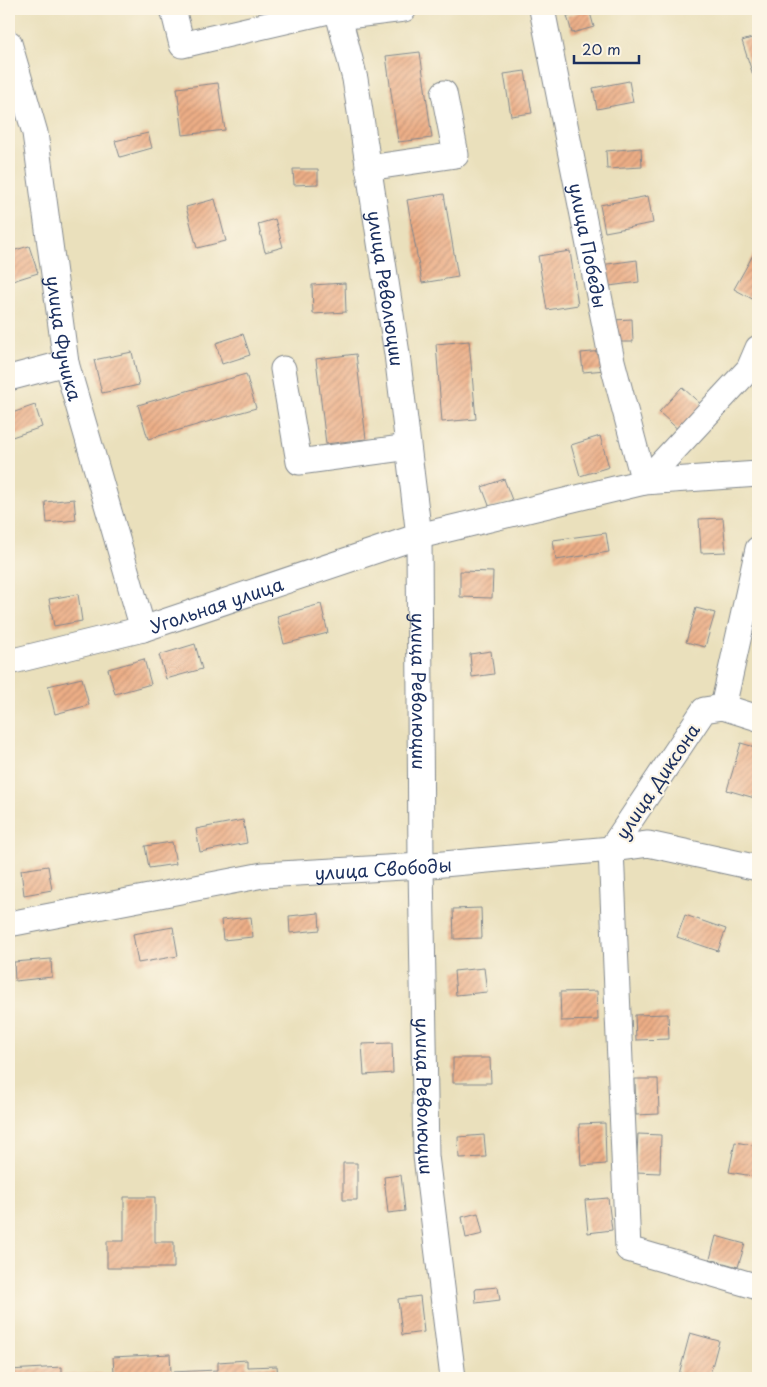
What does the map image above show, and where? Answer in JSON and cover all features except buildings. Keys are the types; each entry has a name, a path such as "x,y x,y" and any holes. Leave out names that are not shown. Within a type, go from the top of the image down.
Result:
{"street":[{"path":"173,9 182,45 338,12 404,9"},
{"name":"улица Победы","path":"542,9 612,361 644,482"},
{"name":"улица Революции","path":"338,12 355,79 397,354 419,536 421,866 426,1156 453,1378"},
{"name":"улица Фучика","path":"9,43 35,132 66,363 143,629"},
{"path":"368,168 456,155 444,93"},
{"path":"644,482 749,369 758,348"},
{"path":"9,378 66,363"},
{"path":"283,369 300,462 402,448"},
{"name":"Угольная улица","path":"9,662 143,629 419,536 644,482 758,474"},
{"path":"758,549 723,707 758,718"},
{"name":"улица Диксона","path":"611,849 704,710 723,707"},
{"name":"улица Свободы","path":"9,924 263,874 421,866 648,844 758,868"},
{"path":"611,849 628,1249 758,1287"}]}
